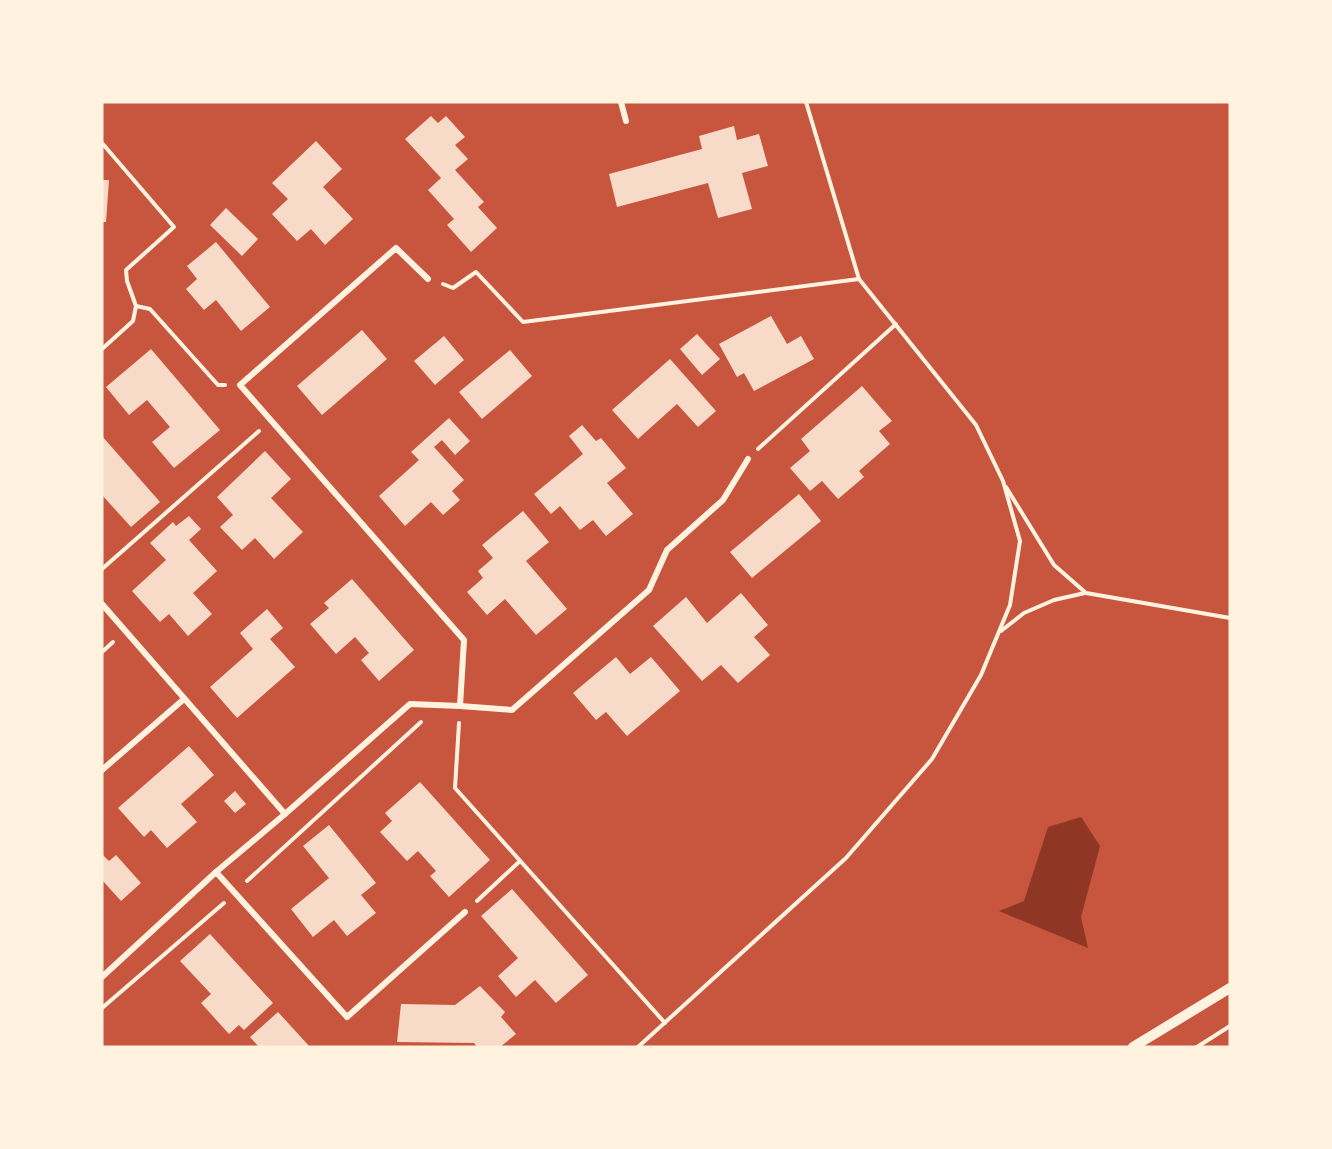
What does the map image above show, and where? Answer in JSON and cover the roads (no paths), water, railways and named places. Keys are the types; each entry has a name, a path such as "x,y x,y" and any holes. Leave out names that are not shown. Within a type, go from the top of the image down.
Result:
{"street":[{"path":"621,102 626,121"},
{"path":"428,279 396,248 240,385 464,640 460,706"},
{"path":"102,977 216,872 410,704 512,710 649,590 667,550 723,500 748,459"},
{"path":"102,604 285,814"},
{"path":"102,770 184,699"},
{"path":"216,872 348,1017 465,912"},
{"path":"1133,1047 1230,988"}]}
